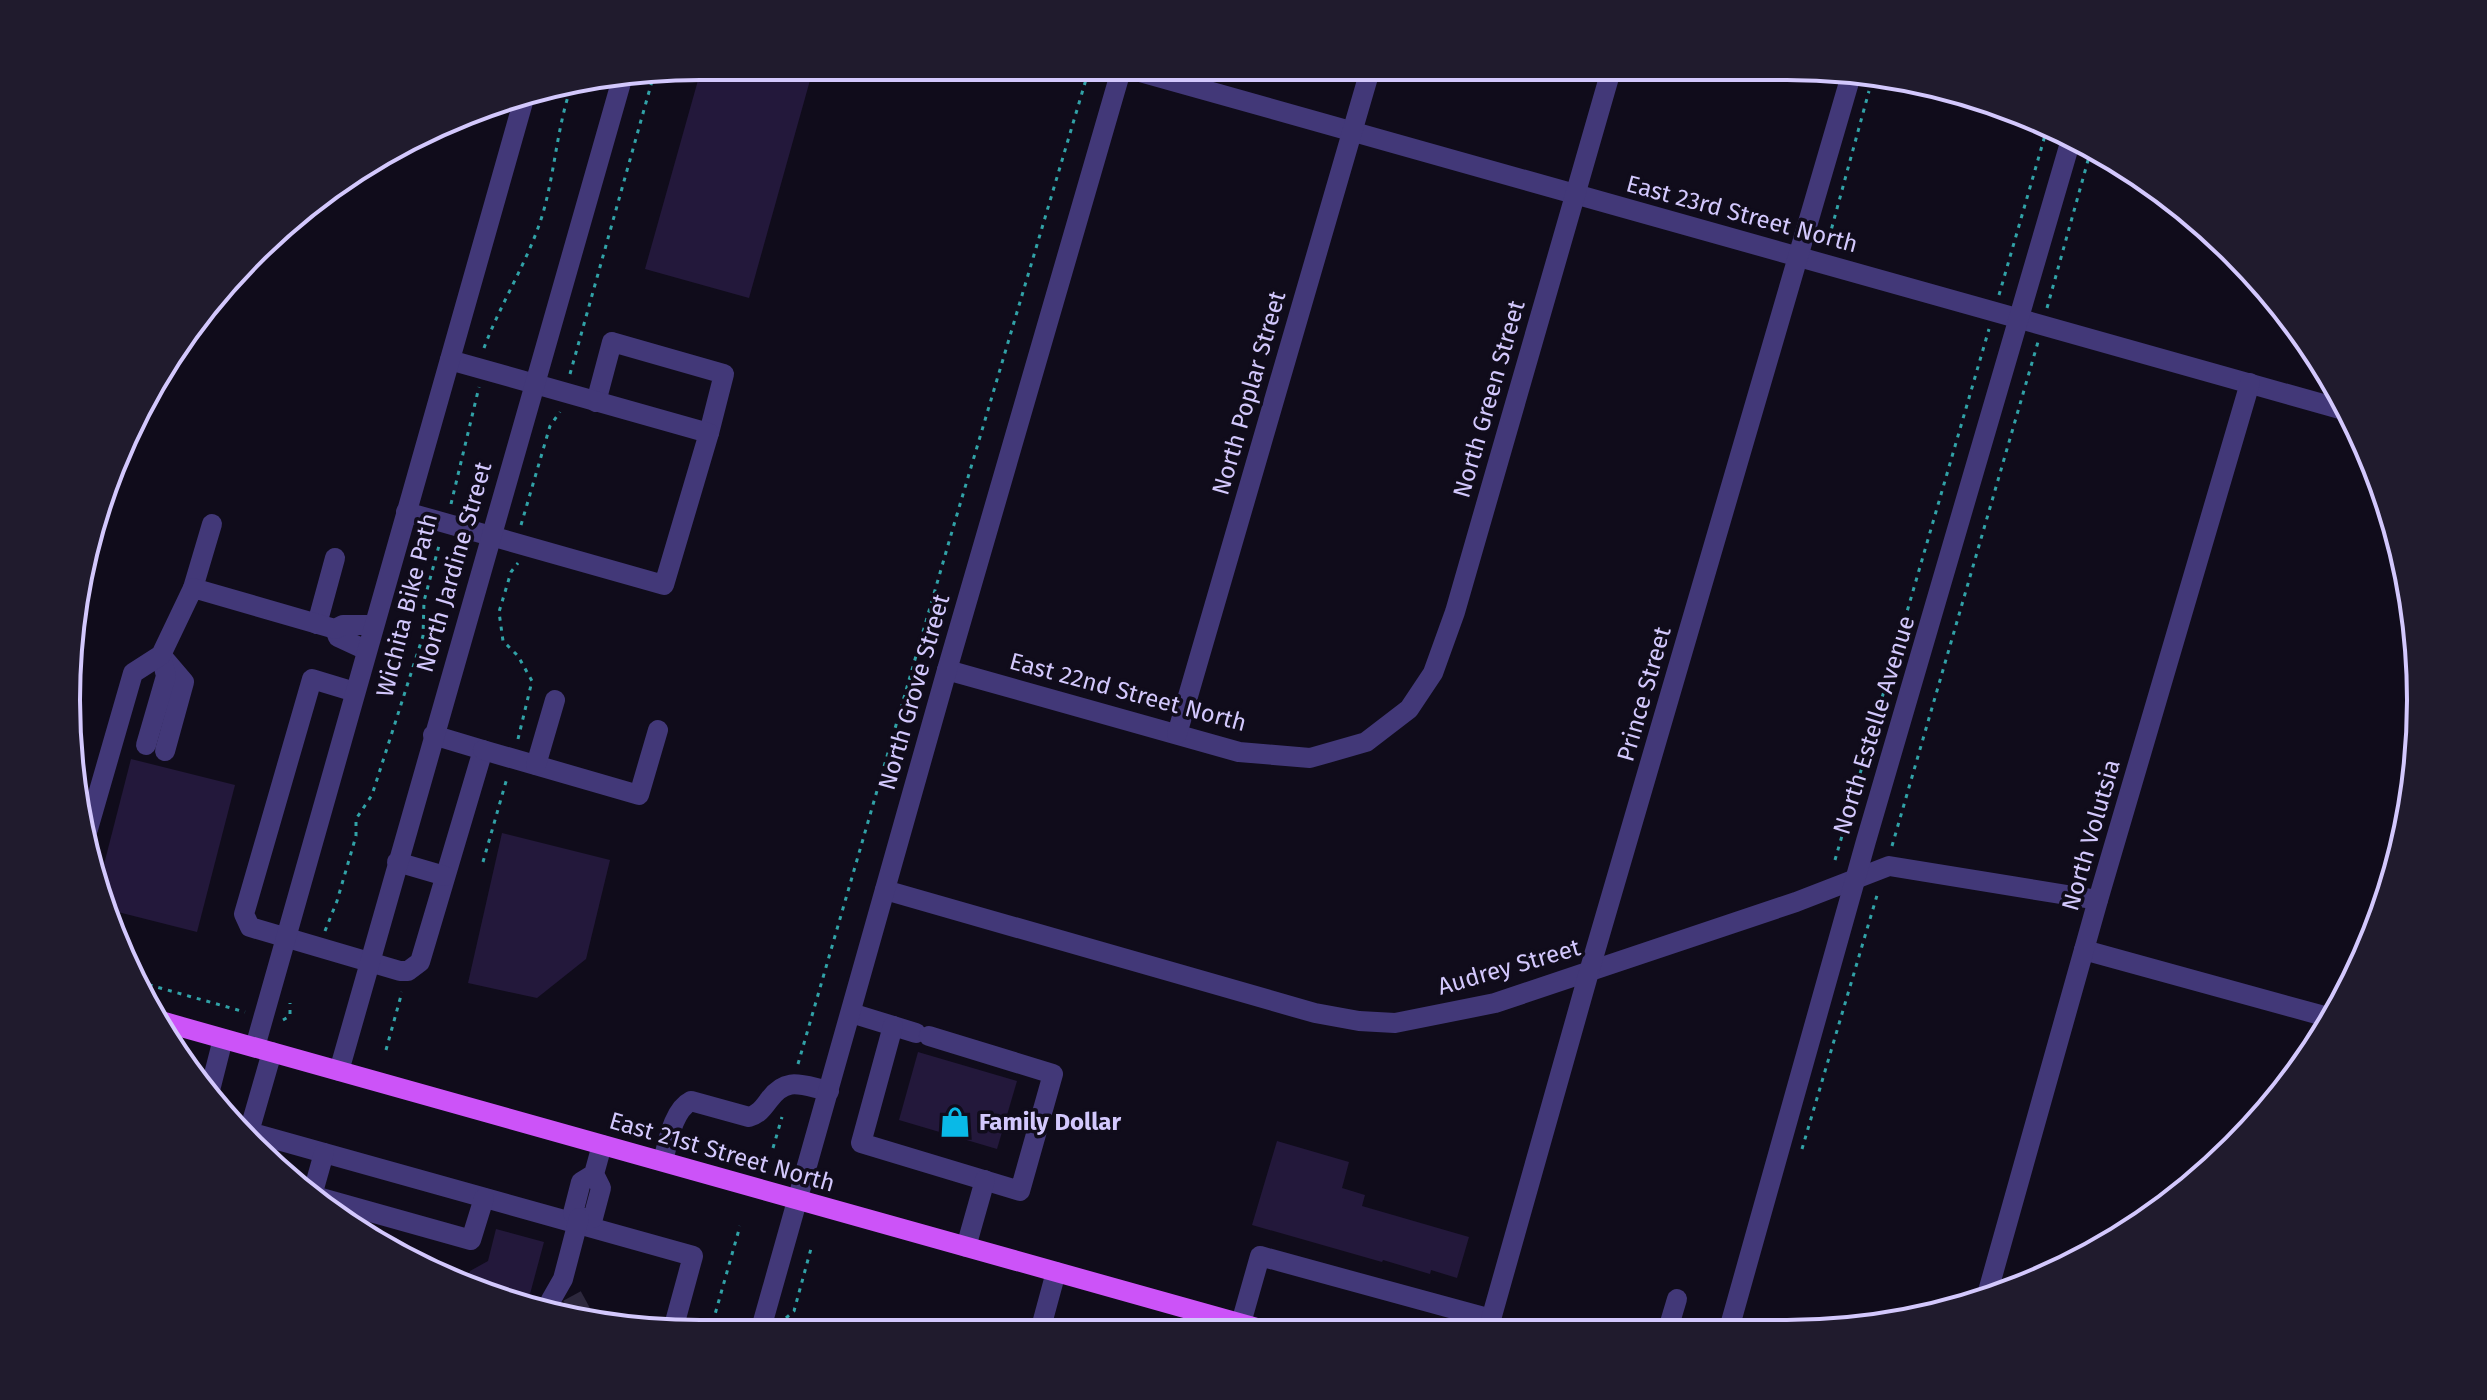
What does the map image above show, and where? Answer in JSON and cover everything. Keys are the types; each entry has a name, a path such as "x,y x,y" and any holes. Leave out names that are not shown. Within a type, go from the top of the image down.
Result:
{"main road":[{"name":"East 21st Street North","path":"172,1024 1056,1272 1217,1320"}],"street":[{"name":"North Grove Street","path":"763,1320 1117,80"},
{"name":"East 23rd Street North","path":"1166,80 2333,407"},
{"name":"North Poplar Street","path":"1177,734 1367,80"},
{"name":"North Green Street","path":"1385,728 1409,709 1433,673 1455,612 1608,80"},
{"name":"Prince Street","path":"1490,1320 1849,83"},
{"name":"North Jardine Street","path":"339,1071 620,85"},
{"path":"250,1126 263,1050 263,1017 522,107"},
{"name":"North Estelle Avenue","path":"1732,1320 1856,878 2069,148"},
{"path":"406,512 664,585 724,374 612,342 596,402"},
{"path":"450,360 709,433"},
{"name":"North Volutsia","path":"1990,1286 2098,900 2250,383"},
{"path":"91,817 133,673 161,655 193,588 212,524"},
{"path":"326,626 335,558"},
{"path":"193,588 326,626 373,625"},
{"path":"326,626 338,637 366,650"},
{"path":"155,748 166,676 161,655"},
{"name":"East 22nd Street North","path":"947,670 1239,752 1310,758 1366,742 1385,728"},
{"path":"355,692 312,679 244,914 250,927 408,971 420,962 483,750"},
{"path":"536,765 555,700"},
{"path":"433,735 639,795 658,730"},
{"path":"397,862 445,876"},
{"name":"Audrey Street","path":"885,890 1315,1013 1359,1021 1395,1023 1495,1003 1796,902 1885,867 2098,900"},
{"path":"2084,950 2321,1015"},
{"path":"851,1013 1053,1074 1020,1191 861,1143 893,1026"},
{"path":"212,1082 223,1039"},
{"path":"663,1161 684,1104 691,1101 749,1117 758,1114 778,1088 792,1083 829,1091"},
{"path":"259,1135 578,1221 693,1256 676,1319"},
{"path":"551,1301 568,1287 578,1221 573,1213 581,1182 594,1174 602,1145"},
{"path":"315,1185 324,1153"},
{"path":"966,1247 985,1180"},
{"path":"338,1203 471,1240 484,1198"},
{"path":"1232,1320 1260,1256 1476,1320"},
{"path":"1043,1320 1056,1272"},
{"path":"1671,1320 1677,1299"}],"path":[{"path":"773,1148 1086,80"},
{"path":"483,862 532,681 518,656 503,641 499,612 511,572 523,557 521,521 550,426 560,413 652,82"},
{"path":"1829,238 1869,91"},
{"name":"Wichita Bike Path","path":"314,946 325,931 337,901 356,836 356,819 372,795 423,636 424,601 461,468 484,348 543,214 569,94"},
{"path":"1835,860 2045,136"},
{"path":"1802,1150 2089,159"},
{"path":"150,985 281,1021 290,1016 290,1002"},
{"path":"386,1050 404,986"},
{"path":"713,1320 740,1226"},
{"path":"784,1319 794,1311 812,1245"}],"building":[{"path":"698,80 810,80 749,298 645,269"},
{"path":"131,759 235,785 197,932 118,912 103,867"},
{"path":"502,833 610,860 586,959 537,998 468,983"},
{"path":"918,1052 1017,1081 997,1149 899,1120"},
{"path":"1277,1141 1349,1162 1342,1188 1365,1195 1362,1206 1469,1237 1457,1278 1382,1262 1252,1225"},
{"path":"496,1229 544,1242 528,1295 469,1275 470,1271 488,1261"}],"tunnel":[{"path":"572,1296 578,1308"}],"place":[{"name":"Family Dollar","path":"955,1122"}]}
